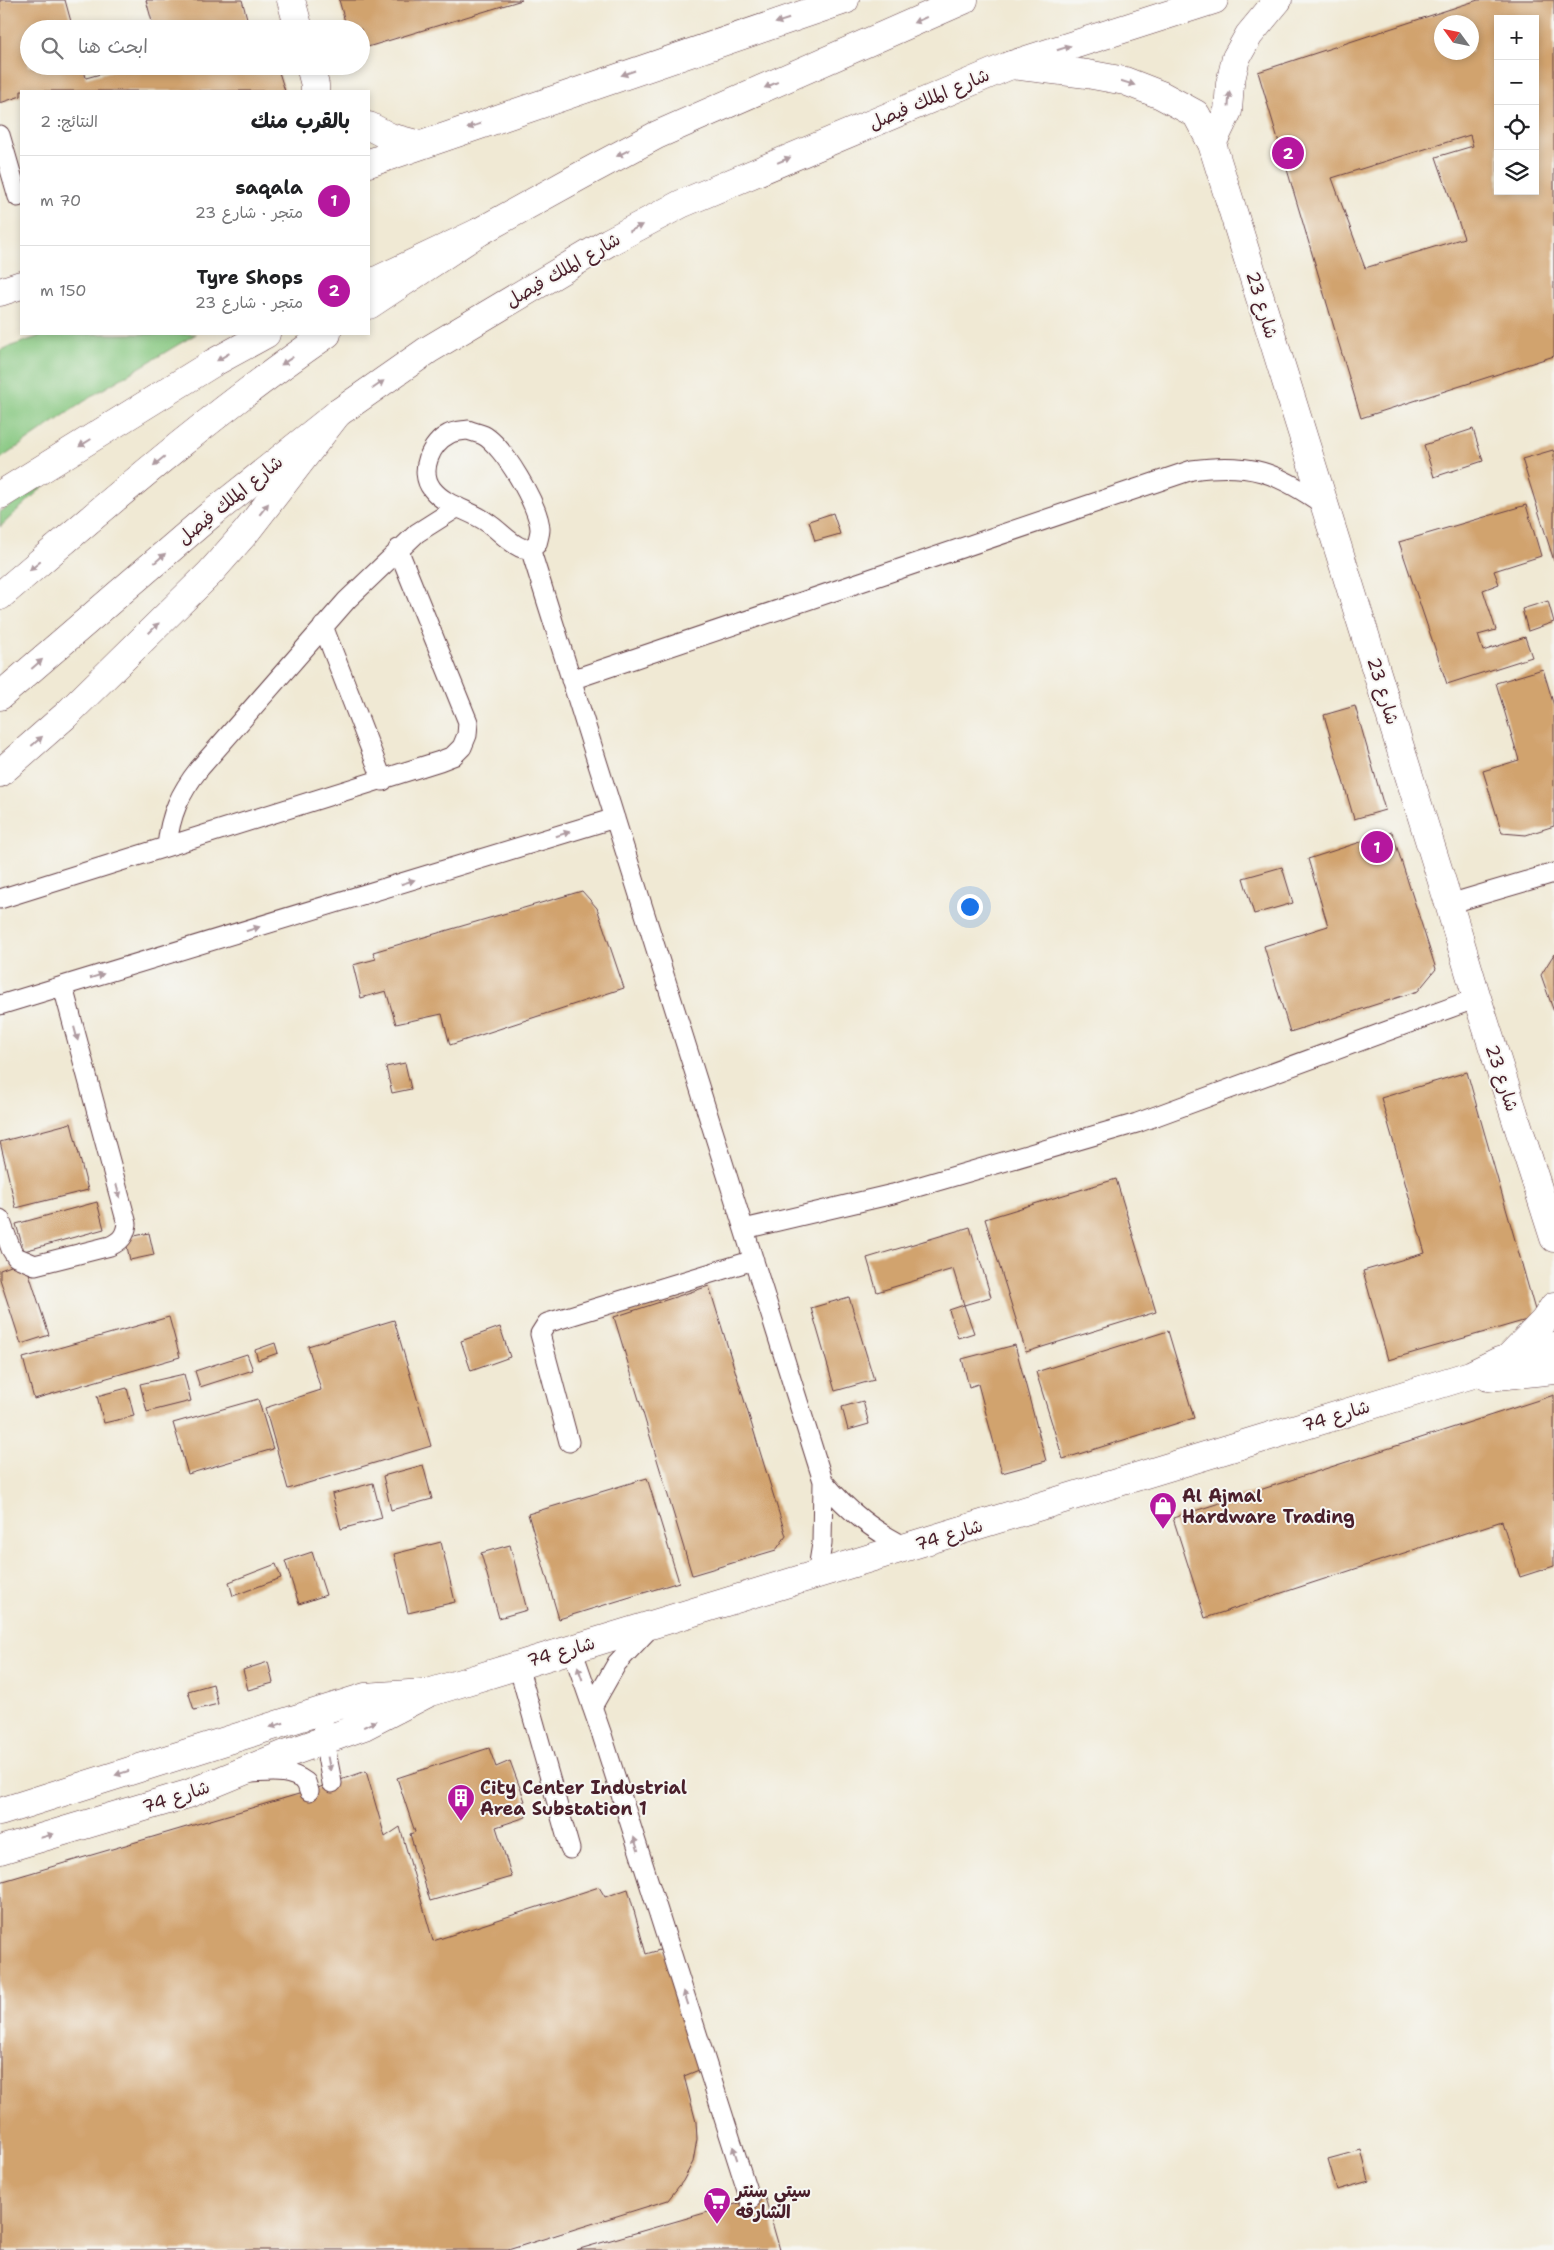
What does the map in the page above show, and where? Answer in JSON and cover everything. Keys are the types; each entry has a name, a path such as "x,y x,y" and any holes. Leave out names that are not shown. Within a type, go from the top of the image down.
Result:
{"main road":[{"path":"291,0 297,20"},
{"path":"370,164 845,0"},
{"path":"370,284 480,232 657,135 964,0"},
{"name":"شارع الملك فيصل","path":"0,696 210,515 338,413 428,350 600,247 681,204 1011,65 1214,0"},
{"path":"1212,144 1228,110 1230,84 1236,58 1249,35 1278,0"},
{"name":"شارع 23","path":"1011,65 1086,74 1125,81 1161,95 1196,114 1212,144 1477,998 1554,1238"},
{"path":"370,127 390,137 420,145"},
{"path":"370,304 480,232"},
{"path":"0,292 20,285"},
{"path":"0,495 213,363 264,335"},
{"path":"0,596 170,452 273,371 326,335"},
{"path":"0,773 65,716 210,573 246,532 338,413"},
{"path":"1554,1306 1510,1367 1554,1383"},
{"name":"شارع 74","path":"0,1850 188,1794 241,1774 283,1755 383,1718 428,1693 1470,1375 1492,1377 1554,1346"},
{"name":"شارع 74","path":"1510,1367 1554,1370"},
{"name":"شارع 74","path":"0,1812 375,1695 428,1693"}],"lane":[{"path":"0,135 18,197"},
{"path":"468,430 484,435 511,465 524,485 534,507 540,527 536,544 530,548 522,548 488,522 458,508 432,489 426,473 428,456 437,442 451,433 468,430"},
{"path":"571,680 1192,470 1219,466 1248,468 1275,475 1300,488 1324,505"},
{"path":"167,846 173,811 186,786 323,626 398,549 433,521 458,508"},
{"path":"530,548 823,1481 822,1536 817,1575"},
{"path":"0,899 383,781 452,756 462,746 467,735 468,722 398,549"},
{"path":"323,626 383,781"},
{"path":"0,1005 615,818"},
{"path":"1449,904 1554,873"},
{"path":"0,1219 10,1250 16,1257 35,1265 110,1246 119,1242 125,1234 127,1224 63,987"},
{"path":"744,1229 911,1189 1137,1123 1477,998"},
{"path":"569,1442 540,1334 547,1323 754,1260"},
{"path":"823,1481 841,1502 861,1520 883,1536 908,1548"},
{"path":"592,1707 617,1663 652,1626"},
{"path":"572,1649 750,2200"},
{"path":"518,1665 570,1850"},
{"path":"324,1710 322,1724 332,1783"},
{"path":"241,1774 285,1772 306,1782 309,1791"}],"green space":[{"path":"43,335 194,335 95,394 0,459 0,350"},
{"path":"47,483 0,527 0,512"}],"building":[{"path":"0,0 65,0 71,20 20,20 20,75 85,75 86,78 97,75 280,75 285,90 20,90 20,96 0,103"},
{"path":"146,0 242,0 248,20 152,20"},
{"path":"339,0 522,0 370,46 370,20 345,20"},
{"path":"1478,0 1554,0 1554,356 1361,418 1258,72","holes":["1470,135 1473,146 1436,157 1464,238 1365,268 1332,178"]},
{"path":"1473,429 1483,461 1434,477 1424,445"},
{"path":"1553,450 1554,453 1554,561 1522,459"},
{"path":"1526,505 1541,556 1494,571 1499,584 1483,590 1496,630 1478,635 1483,651 1525,637 1532,657 1447,684 1399,542"},
{"path":"833,513 840,534 815,541 809,521"},
{"path":"1548,601 1554,622 1528,631 1522,609"},
{"path":"1543,669 1554,706 1554,826 1526,835 1502,833 1483,771 1519,760 1496,683"},
{"path":"1355,706 1385,810 1354,819 1324,715"},
{"path":"1392,832 1436,969 1418,991 1290,1032 1264,946 1328,926 1308,859"},
{"path":"1282,867 1293,903 1254,914 1243,878"},
{"path":"582,891 597,908 624,988 450,1045 442,1014 396,1024 386,991 361,998 353,965 376,959 373,952"},
{"path":"1554,954 1554,1012 1541,975"},
{"path":"405,1063 411,1089 392,1093 386,1067"},
{"path":"1467,1072 1537,1317 1388,1360 1363,1271 1425,1253 1381,1098"},
{"path":"71,1123 88,1190 16,1208 0,1142"},
{"path":"1116,1179 1156,1312 1026,1352 985,1219"},
{"path":"97,1202 104,1229 24,1251 16,1224"},
{"path":"970,1227 991,1297 964,1305 953,1269 877,1292 867,1258"},
{"path":"149,1233 154,1255 130,1260 125,1238"},
{"path":"25,1261 49,1335 21,1344 0,1279 0,1270"},
{"path":"709,1286 786,1536 776,1550 692,1575 614,1317"},
{"path":"849,1297 874,1380 835,1391 811,1308"},
{"path":"964,1305 974,1333 958,1338 949,1310"},
{"path":"169,1317 180,1357 34,1399 23,1358"},
{"path":"394,1320 431,1446 288,1489 265,1408 321,1390 308,1346"},
{"path":"500,1327 510,1357 471,1371 461,1341"},
{"path":"1168,1331 1194,1418 1063,1459 1036,1372"},
{"path":"275,1343 278,1353 258,1360 255,1350"},
{"path":"1015,1345 1046,1461 1002,1473 978,1384 969,1387 962,1359"},
{"path":"247,1354 253,1370 200,1387 195,1371"},
{"path":"184,1374 191,1401 147,1412 140,1384"},
{"path":"127,1388 134,1416 104,1423 97,1396"},
{"path":"1554,1395 1554,1566 1520,1577 1502,1521 1205,1618 1173,1518"},
{"path":"258,1399 273,1449 188,1474 173,1423"},
{"path":"863,1401 869,1424 848,1430 842,1407"},
{"path":"423,1465 432,1499 391,1510 383,1476"},
{"path":"647,1478 679,1582 559,1619 528,1514"},
{"path":"373,1483 382,1518 341,1529 332,1494"},
{"path":"441,1542 455,1602 408,1613 394,1554"},
{"path":"510,1545 527,1610 499,1618 481,1553"},
{"path":"312,1552 326,1595 299,1604 285,1561"},
{"path":"276,1564 281,1578 233,1596 229,1582"},
{"path":"268,1662 273,1683 248,1690 243,1670"},
{"path":"213,1684 218,1704 194,1710 188,1691"},
{"name":"City Center Industrial Area Substation 1","path":"489,1748 496,1767 510,1761 525,1801 522,1802 526,1817 496,1827 512,1877 430,1901 410,1834 415,1832 397,1778"},
{"path":"366,1771 385,1837 400,1827 433,1941 599,1887 605,1897 628,1889 646,1954 663,1949 704,2068 684,2076 696,2122 697,2139 693,2162 683,2181 668,2200 508,2250 0,2250 0,1882 309,1791"},
{"path":"1361,2150 1369,2181 1337,2190 1328,2159"},
{"name":"سيتي سنتر الشارقه","path":"764,2194 780,2250 576,2250 750,2200"}],"place":[{"name":"Tyre Shops","path":"1288,153"},
{"name":"saqala","path":"1377,847"},
{"name":"Al Ajmal Hardware Trading","path":"1163,1530"},
{"name":"City Center Industrial Area Substation 1","path":"461,1822"},
{"name":"سيتي سنتر الشارقه","path":"717,2225"}]}
